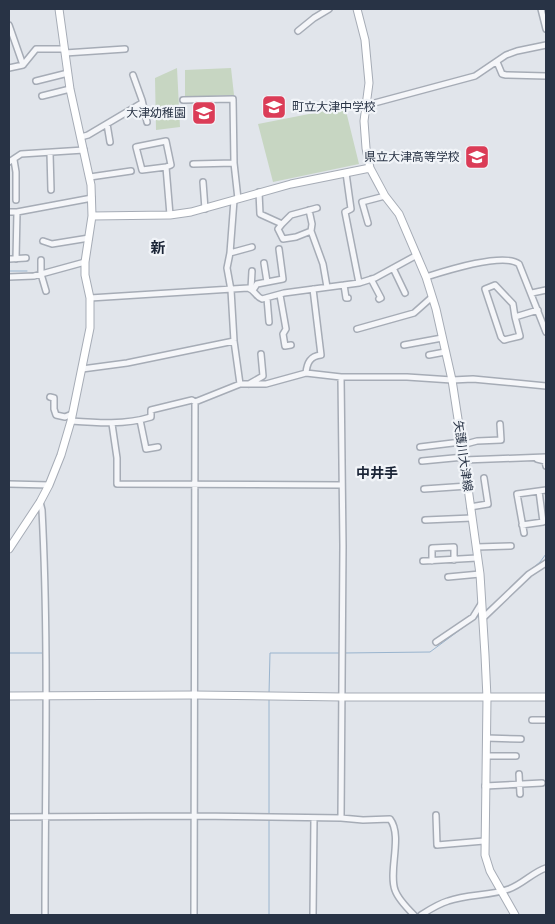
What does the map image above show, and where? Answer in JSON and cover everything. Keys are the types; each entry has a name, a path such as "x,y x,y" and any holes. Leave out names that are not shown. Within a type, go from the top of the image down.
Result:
{"street":[{"path":"9,549 40,502 61,455 72,418 90,328 90,298 85,262 92,216 92,198 90,177 70,89 60,9"},
{"path":"298,31 328,9"},
{"name":"矢護川大津線","path":"357,9 365,40 369,84 364,121 370,168 385,196 399,214 426,277 452,380 480,574 487,698 484,841 487,864 515,915"},
{"path":"541,9 545,15 546,28"},
{"path":"9,25 24,65"},
{"path":"367,105 475,76 517,51 546,45"},
{"path":"9,68 24,65 36,49 64,51 125,49"},
{"path":"497,62 502,74 506,76 546,76"},
{"path":"36,81 68,73"},
{"path":"133,75 147,122"},
{"path":"42,96 70,89"},
{"path":"183,100 233,99 236,200 227,268 231,290 234,341 240,384"},
{"path":"81,137 88,135 142,103"},
{"path":"107,124 110,142"},
{"path":"166,141 171,165 166,167 142,170 136,147 166,141"},
{"path":"16,200 16,172 11,161 21,154 84,150"},
{"path":"50,153 51,190"},
{"path":"193,164 234,163"},
{"path":"166,167 170,215"},
{"path":"92,216 170,215 205,209 259,192 370,168"},
{"path":"90,177 131,171"},
{"path":"346,173 351,209 345,212 359,283"},
{"path":"203,182 205,209"},
{"path":"259,192 260,214 282,224"},
{"path":"368,223 362,202 385,196"},
{"path":"9,212 92,198"},
{"path":"311,231 296,237 283,238 278,229 291,215 317,208"},
{"path":"309,210 312,224 311,231 323,264 327,287"},
{"path":"16,258 17,212"},
{"path":"43,241 52,244 89,238"},
{"path":"230,254 252,247"},
{"path":"90,298 142,293 252,289 257,284 283,279 279,249"},
{"path":"252,271 252,289 259,298 267,298 359,283 371,279 417,255"},
{"path":"9,259 26,258"},
{"path":"41,260 41,274 46,291"},
{"path":"426,277 478,262 510,260 519,264 546,332"},
{"path":"9,277 41,274 85,262"},
{"path":"264,263 267,282"},
{"path":"392,268 405,293"},
{"path":"371,279 381,298 379,299"},
{"path":"344,285 346,298 348,298"},
{"path":"495,285 513,304 516,317 520,336 504,340 485,289 495,285"},
{"path":"306,373 309,360 315,355 321,355 313,290"},
{"path":"532,293 546,290"},
{"path":"280,295 286,329 283,334 285,346 291,346"},
{"path":"267,298 269,322"},
{"path":"357,329 414,313 432,298"},
{"path":"516,317 538,310"},
{"path":"404,345 442,338"},
{"path":"82,369 142,360 234,341"},
{"path":"429,355 446,352"},
{"path":"249,384 262,376 262,354"},
{"path":"50,397 54,398 56,416 112,424 151,417 151,410 192,400 195,402 240,384 266,384 306,373 341,377 473,379 546,386"},
{"path":"341,377 343,546 341,818"},
{"path":"194,915 195,402"},
{"path":"140,420 146,449 158,447"},
{"path":"112,424 118,458 118,484 342,485"},
{"path":"420,447 501,440 500,424"},
{"path":"422,461 546,456"},
{"path":"522,459 542,459 545,461 546,466"},
{"path":"470,507 488,504 484,478"},
{"path":"9,484 49,485"},
{"path":"424,489 468,486"},
{"path":"524,533 518,494 546,490"},
{"path":"522,525 543,522 539,491"},
{"path":"40,502 45,565 45,915"},
{"path":"425,520 472,518"},
{"path":"476,547 511,546"},
{"path":"432,561 432,548 454,547 454,560"},
{"path":"423,561 477,558"},
{"path":"483,618 529,574 546,563"},
{"path":"448,577 480,574"},
{"path":"436,642 473,617 482,604"},
{"path":"9,696 546,697"},
{"path":"532,720 546,720"},
{"path":"486,738 521,739"},
{"path":"486,756 516,756"},
{"path":"519,774 520,794"},
{"path":"485,786 542,783"},
{"path":"436,815 437,845 484,841"},
{"path":"9,817 195,816 363,820 386,818 393,822 395,842 393,881 395,890 414,915"},
{"path":"314,818 314,915"},
{"path":"420,915 447,901 512,888 539,870 546,868"},
{"path":"431,909 434,915"}],"green space":[{"path":"177,68 180,127 156,130 155,78"},
{"path":"231,68 234,95 185,97 185,70"},
{"path":"345,107 359,164 273,182 258,124"}],"waterway":[{"path":"9,271 27,271"},
{"path":"522,577 540,562 546,554"},
{"path":"485,611 505,594"},
{"path":"344,653 430,652 480,615"},
{"path":"9,653 43,653"},
{"path":"269,694 270,653 340,653"},
{"path":"269,698 269,814"},
{"path":"269,818 269,915"}],"place":[{"name":"町立大津中学校","path":"274,107"},
{"name":"大津幼稚園","path":"204,113"},
{"name":"県立大津高等学校","path":"477,157"}],"district":[{"name":"新","path":"158,248"},
{"name":"中井手","path":"377,473"}]}
